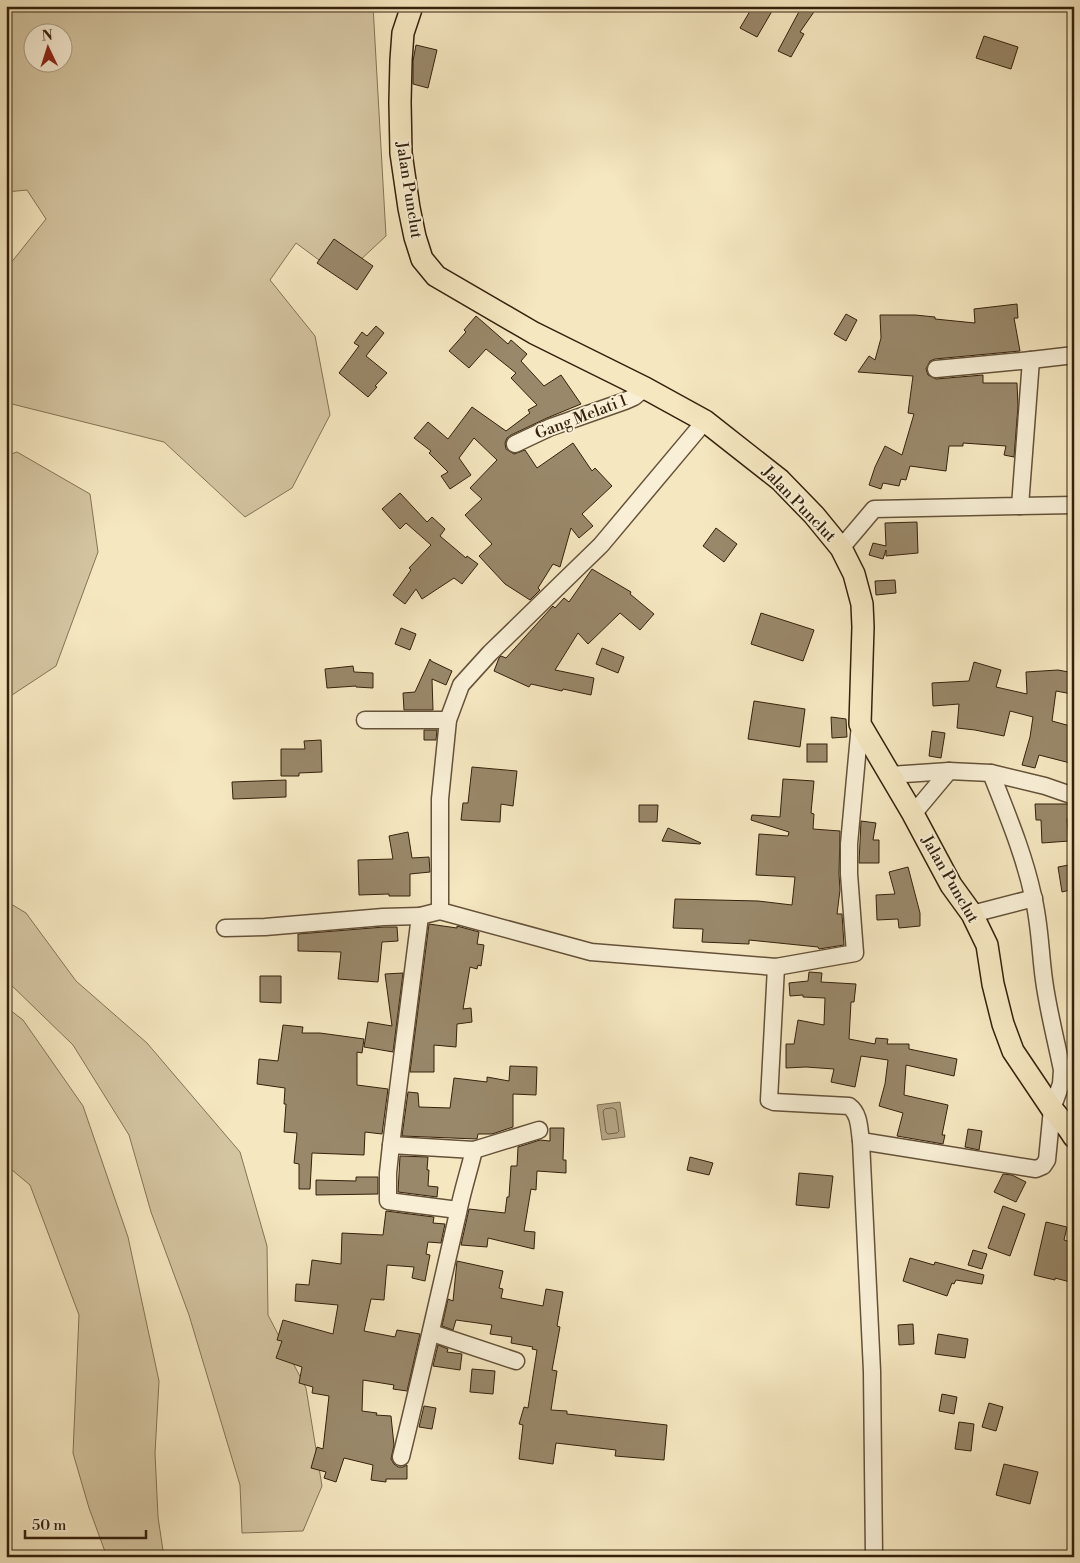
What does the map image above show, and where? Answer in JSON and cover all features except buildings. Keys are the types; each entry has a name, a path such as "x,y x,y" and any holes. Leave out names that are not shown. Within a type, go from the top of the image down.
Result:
{"main road":[{"name":"Jalan Punclut","path":"412,6 404,33 401,60 401,153 409,208 422,259 436,276 534,333 705,420 780,480 814,515 841,548 854,574 862,604 864,627 860,724 914,814 951,885 972,914 987,945 993,984 1003,1024 1013,1051 1052,1108 1074,1136"}],"street":[{"path":"936,369 1074,354"},
{"path":"1020,506 1031,360"},
{"name":"Gang Melati 1","path":"515,444 551,427 625,402 645,388"},
{"path":"440,911 440,799 448,720 461,686 490,653 601,544 705,420"},
{"path":"841,548 874,509 1074,505"},
{"path":"364,720 448,720"},
{"path":"224,928 265,927 383,917 420,916 440,911 590,952 776,968 855,953 849,874 849,844 860,724"},
{"path":"890,775 949,771 991,773 1045,786 1074,796"},
{"path":"914,814 949,771"},
{"path":"861,1141 1036,1169 1043,1166 1047,1160 1052,1108 1061,1084 1062,1070 1044,980 1040,932 1034,898 1016,836 991,773"},
{"path":"972,914 1034,898"},
{"path":"420,916 391,1144 388,1201 458,1210"},
{"path":"776,968 769,1100 774,1102 849,1106 855,1110 857,1115 861,1141 872,1371 874,1557"},
{"path":"391,1144 474,1150 539,1130"},
{"path":"401,1457 432,1333 458,1210 474,1150"},
{"path":"432,1333 516,1361"}],"shaded area":[{"path":"9,6 373,6 386,236 342,277 296,243 270,280 315,336 330,415 292,488 245,517 164,442 12,404 6,399 6,269 46,219 27,190 6,192 6,11"},
{"path":"17,452 90,494 98,552 56,666 6,699 6,456"},
{"path":"6,901 26,913 76,981 147,1043 240,1152 267,1246 268,1315 306,1388 322,1486 303,1531 242,1533 240,1485 189,1315 151,1212 129,1135 73,1045 6,980"},
{"path":"6,1007 23,1020 83,1106 128,1237 159,1381 155,1453 158,1517 164,1557 107,1557 89,1508 73,1453 79,1315 30,1185 6,1165"}],"water":[{"path":"620,1102 625,1137 602,1140 597,1105"}]}
